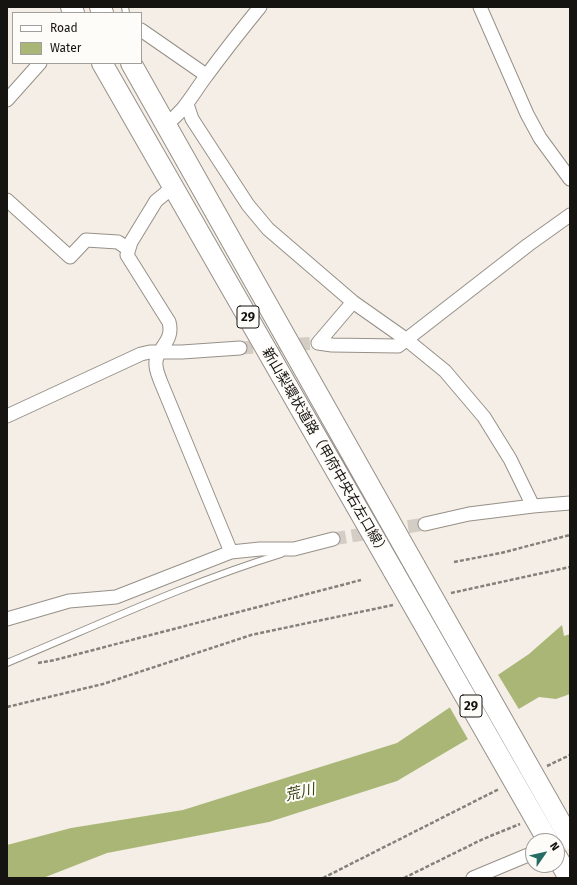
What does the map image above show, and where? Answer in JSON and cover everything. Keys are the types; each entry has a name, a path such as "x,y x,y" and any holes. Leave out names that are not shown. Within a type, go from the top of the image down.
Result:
{"main road":[{"name":"新山梨環状道路（甲府中央右左口線）","path":"103,64 543,833"},
{"name":"新山梨環状道路（甲府中央右左口線）","path":"132,64 506,727"},
{"path":"506,727 570,823"},
{"name":"29","path":"506,727 570,838"}],"street":[{"path":"166,124 187,104 206,75 260,7"},
{"path":"480,7 527,114 540,138 570,179"},
{"path":"142,31 206,75"},
{"path":"7,100 39,64"},
{"path":"187,104 192,119 248,204 268,229 353,302 407,340 445,371 484,417 510,459 533,506"},
{"path":"173,187 156,200 128,249 127,255 169,322 170,334 156,360 156,368 231,552"},
{"path":"7,200 70,256 86,240 118,242 128,249"},
{"path":"353,302 318,343 332,345 398,346 528,245 570,215"},
{"path":"7,416 141,354 150,352 240,348"},
{"path":"425,524 469,514 533,506 570,504"},
{"path":"8,615 69,601 116,597 231,552 260,549 294,549 333,539"},
{"path":"474,878 525,856"}],"lane":[{"path":"7,663 190,586 251,563 294,549"}],"path":[{"path":"454,562 500,553 570,535"},
{"path":"451,593 570,567"},
{"path":"34,664 55,660 361,580"},
{"path":"7,707 103,684 251,635 397,604"},
{"path":"542,769 570,755"},
{"path":"323,878 506,786"},
{"path":"404,878 483,839 523,823"}],"water":[{"name":"荒川","path":"562,625 564,636 570,634 570,694 556,699 539,697 397,781 269,822 107,853 43,878 7,878 7,845 71,828 183,810 397,743 529,654"}],"pier":[{"path":"497,673 520,711 469,741 449,706"}],"tunnel":[{"path":"240,348 318,343"},
{"path":"333,539 425,524"}]}
